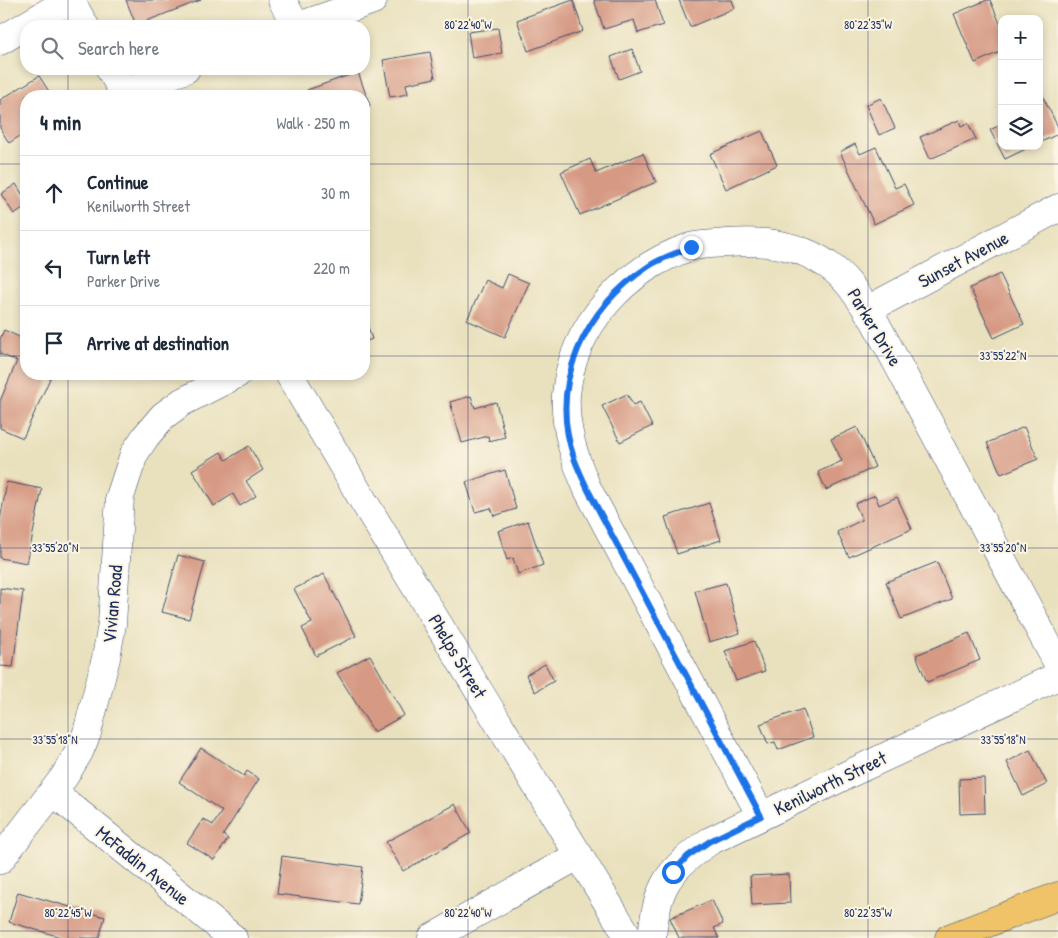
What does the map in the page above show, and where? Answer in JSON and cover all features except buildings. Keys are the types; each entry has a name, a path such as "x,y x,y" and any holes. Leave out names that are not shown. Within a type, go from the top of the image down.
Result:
{"main road":[{"path":"949,938 1058,896"}],"street":[{"path":"36,20 69,0 81,20"},
{"path":"282,0 294,20"},
{"path":"315,20 373,0"},
{"path":"0,42 20,30"},
{"path":"114,75 123,90"},
{"path":"135,90 171,75"},
{"name":"Sunset Avenue","path":"867,310 1058,208"},
{"name":"Parker Drive","path":"761,816 588,490 574,457 568,428 566,395 571,368 586,332 598,312 620,288 659,260 691,247 705,244 749,241 785,245 819,259 830,266 852,286 867,310 1058,664"},
{"name":"Vivian Road","path":"0,860 64,777 79,752 87,733 106,658 112,624 120,497 134,454 163,416 182,402 225,380"},
{"name":"Phelps Street","path":"293,380 629,938"},
{"name":"Kenilworth Street","path":"652,938 654,918 660,894 673,872 688,856 710,841 1058,676"},
{"name":"McFaddin Avenue","path":"53,792 233,938"},
{"path":"432,938 579,855"}],"route":[{"path":"673,872 688,856 710,841 761,816 588,490 574,457 568,428 566,395 571,368 582,339 598,312 608,300 620,288 649,266 691,247"}]}
